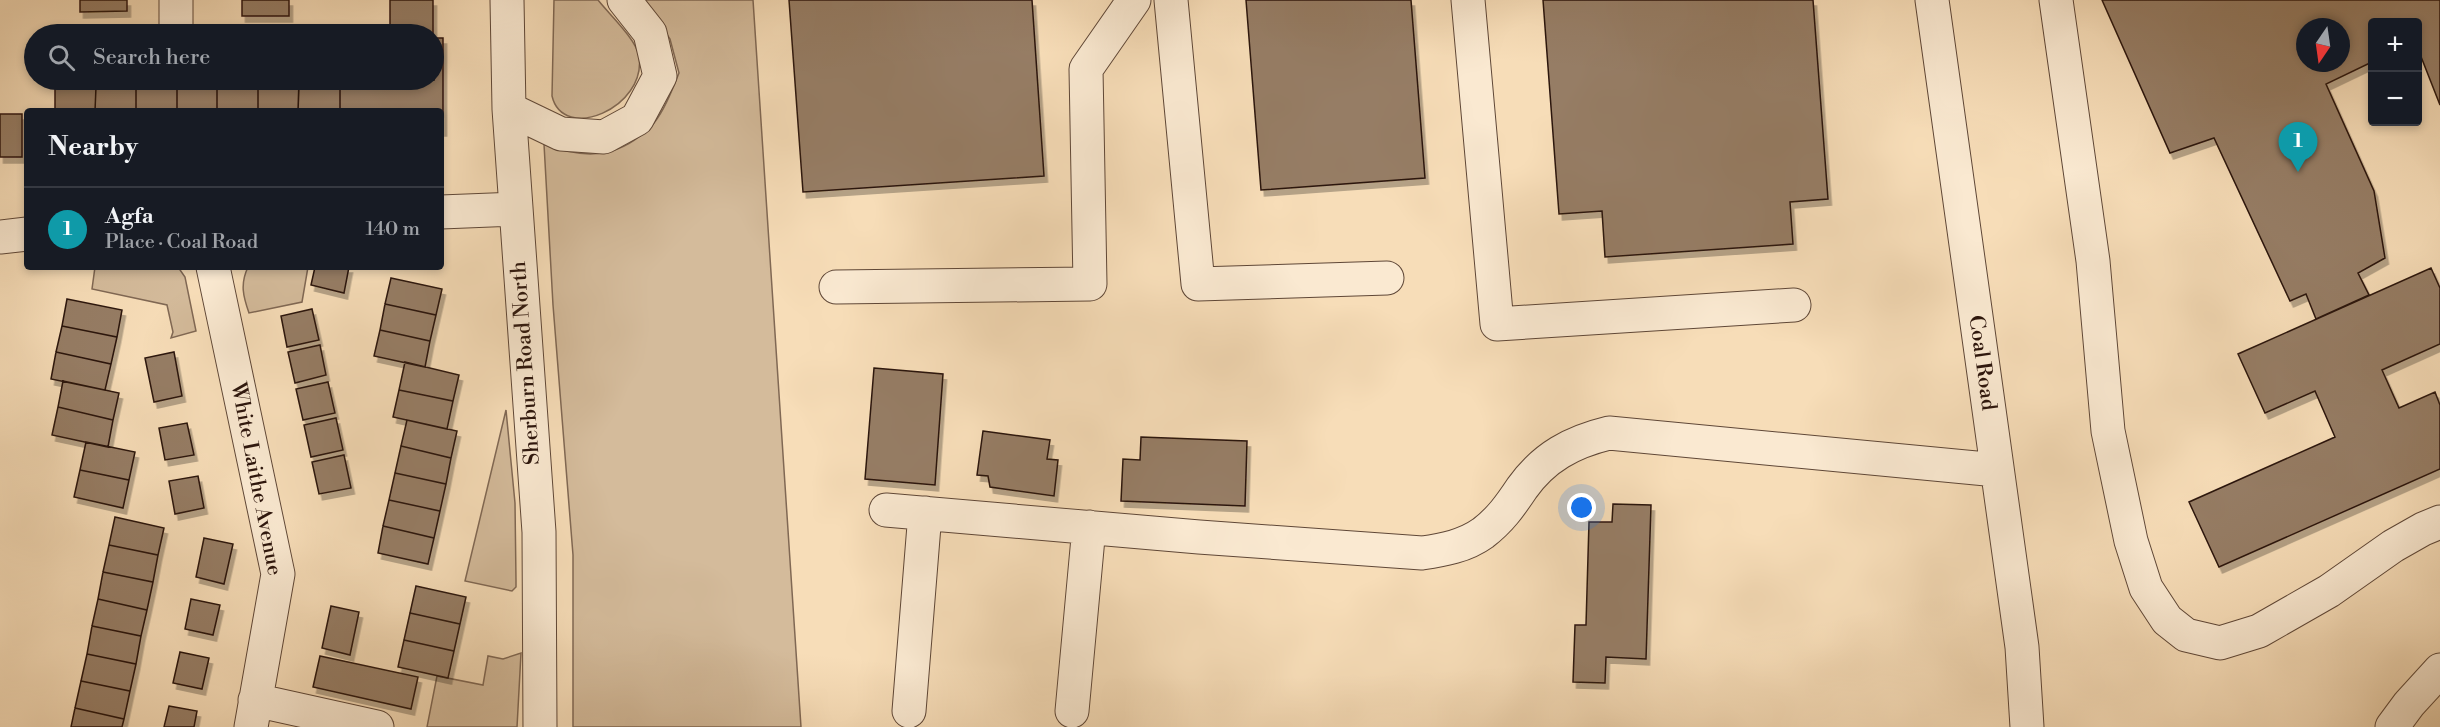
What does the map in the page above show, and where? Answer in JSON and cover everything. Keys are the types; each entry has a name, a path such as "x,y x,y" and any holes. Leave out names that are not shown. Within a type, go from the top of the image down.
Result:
{"street":[{"path":"176,0 176,24"},
{"name":"Sherburn Road North","path":"507,0 509,109 538,532 540,727"},
{"path":"509,109 561,134 604,137 637,119 660,76 650,33 624,0"},
{"path":"836,287 1090,284 1086,69 1134,0"},
{"path":"1171,0 1198,284 1387,278"},
{"path":"1468,0 1497,324 1794,305"},
{"name":"Coal Road","path":"1932,0 1996,470 2034,721"},
{"path":"2056,0 2093,261 2110,440 2131,541 2146,588 2167,620 2186,635 2220,643 2259,631 2329,591 2393,546 2422,529 2440,522"},
{"path":"444,212 515,209"},
{"path":"0,237 24,234"},
{"name":"White Laithe Avenue","path":"214,270 278,574 253,714"},
{"path":"886,510 1422,553 1453,548 1481,535 1505,515 1538,467 1559,451 1583,439 1609,433 1996,470"},
{"path":"909,711 925,513"},
{"path":"1072,711 1089,527"},
{"path":"2392,727 2409,704 2440,670"},
{"path":"253,714 377,727"}],"shaded area":[{"path":"554,0 598,0 637,49 638,75 630,91 618,104 603,113 586,118 571,117 559,110 552,96"},
{"path":"644,0 753,0 801,727 573,727 573,555 553,305 544,144 581,154 605,153 629,144 658,118 679,73 670,39"},
{"path":"95,270 180,270 185,277 196,331 171,338 173,332 167,305 92,289"},
{"path":"247,270 307,270 302,302 249,313 243,290"},
{"path":"506,410 515,503 516,587 512,591 465,581"},
{"path":"521,653 517,727 427,727 437,676 483,685 488,656 503,659"}],"building":[{"path":"80,0 127,0 127,11 80,12"},
{"path":"242,0 289,0 289,16 242,16"},
{"path":"390,0 433,0 433,24 390,24"},
{"path":"789,0 1032,0 1044,176 803,192"},
{"path":"1246,0 1411,0 1425,178 1261,190"},
{"path":"1543,0 1813,0 1828,199 1790,202 1793,244 1605,257 1602,211 1559,214"},
{"path":"2102,0 2440,0 2440,105 2422,59 2422,18 2368,18 2368,64 2326,84 2374,191 2385,258 2358,273 2369,295 2316,319 2306,294 2290,301 2214,138 2170,153"},
{"path":"55,90 96,90 95,108 55,108"},
{"path":"96,90 136,90 136,108 95,108"},
{"path":"136,90 177,90 177,108 136,108"},
{"path":"177,90 217,90 217,108 177,108"},
{"path":"217,90 258,90 258,108 217,108"},
{"path":"258,90 299,90 298,108 258,108"},
{"path":"299,90 340,90 340,108 298,108"},
{"path":"340,90 443,90 443,108 340,108"},
{"path":"0,114 22,114 22,157 0,157"},
{"path":"2431,268 2440,288 2440,344 2382,370 2399,408 2435,392 2440,405 2440,469 2219,567 2189,502 2335,437 2315,391 2265,413 2238,354"},
{"path":"314,270 348,270 344,293 311,285"},
{"path":"391,278 442,289 436,315 385,304"},
{"path":"67,299 122,310 117,337 62,326"},
{"path":"385,304 436,315 430,341 380,330"},
{"path":"312,309 319,340 287,347 281,316"},
{"path":"62,326 117,337 111,364 56,352"},
{"path":"380,330 430,341 425,367 374,356"},
{"path":"320,345 326,375 295,383 288,352"},
{"path":"56,352 111,364 105,390 51,379"},
{"path":"174,352 182,396 154,402 145,358"},
{"path":"405,362 459,375 453,401 399,390"},
{"path":"874,368 943,374 935,485 865,479"},
{"path":"63,381 119,393 113,420 58,407"},
{"path":"328,382 335,413 303,420 296,389"},
{"path":"399,390 453,401 447,429 393,417"},
{"path":"58,407 113,420 108,447 52,435"},
{"path":"336,418 343,450 311,457 304,425"},
{"path":"407,420 457,431 451,458 401,446"},
{"path":"187,423 194,455 165,460 159,428"},
{"path":"983,431 1050,440 1047,459 1058,460 1054,496 990,487 988,476 977,475"},
{"path":"1141,437 1247,441 1245,506 1121,501 1123,459 1140,460"},
{"path":"86,442 135,452 129,480 80,470"},
{"path":"401,446 451,458 446,484 395,473"},
{"path":"344,455 351,488 319,494 312,462"},
{"path":"80,470 129,480 123,508 74,497"},
{"path":"395,473 446,484 440,511 389,500"},
{"path":"198,476 204,508 175,514 169,481"},
{"path":"389,500 440,511 434,538 383,526"},
{"path":"1613,504 1651,505 1646,659 1606,657 1605,683 1573,682 1575,625 1586,625 1589,522 1612,522"},
{"path":"115,517 164,528 158,555 109,545"},
{"path":"383,526 434,538 428,564 378,553"},
{"path":"204,538 233,544 224,584 196,577"},
{"path":"109,545 158,555 153,582 103,572"},
{"path":"103,572 153,582 147,610 98,599"},
{"path":"416,586 466,597 460,624 410,613"},
{"path":"98,599 147,610 141,636 92,626"},
{"path":"191,599 220,605 213,635 185,629"},
{"path":"331,606 359,612 350,655 322,648"},
{"path":"410,613 460,624 454,651 404,640"},
{"path":"92,626 141,636 136,664 87,654"},
{"path":"404,640 454,651 448,678 398,667"},
{"path":"180,652 209,658 202,689 173,683"},
{"path":"87,654 136,664 130,691 81,681"},
{"path":"320,656 418,677 411,709 313,687"},
{"path":"81,681 130,691 124,719 75,708"},
{"path":"169,706 197,711 194,727 164,727"},
{"path":"75,708 124,719 122,727 71,727"}],"place":[{"name":"Agfa","path":"2298,172"}]}
